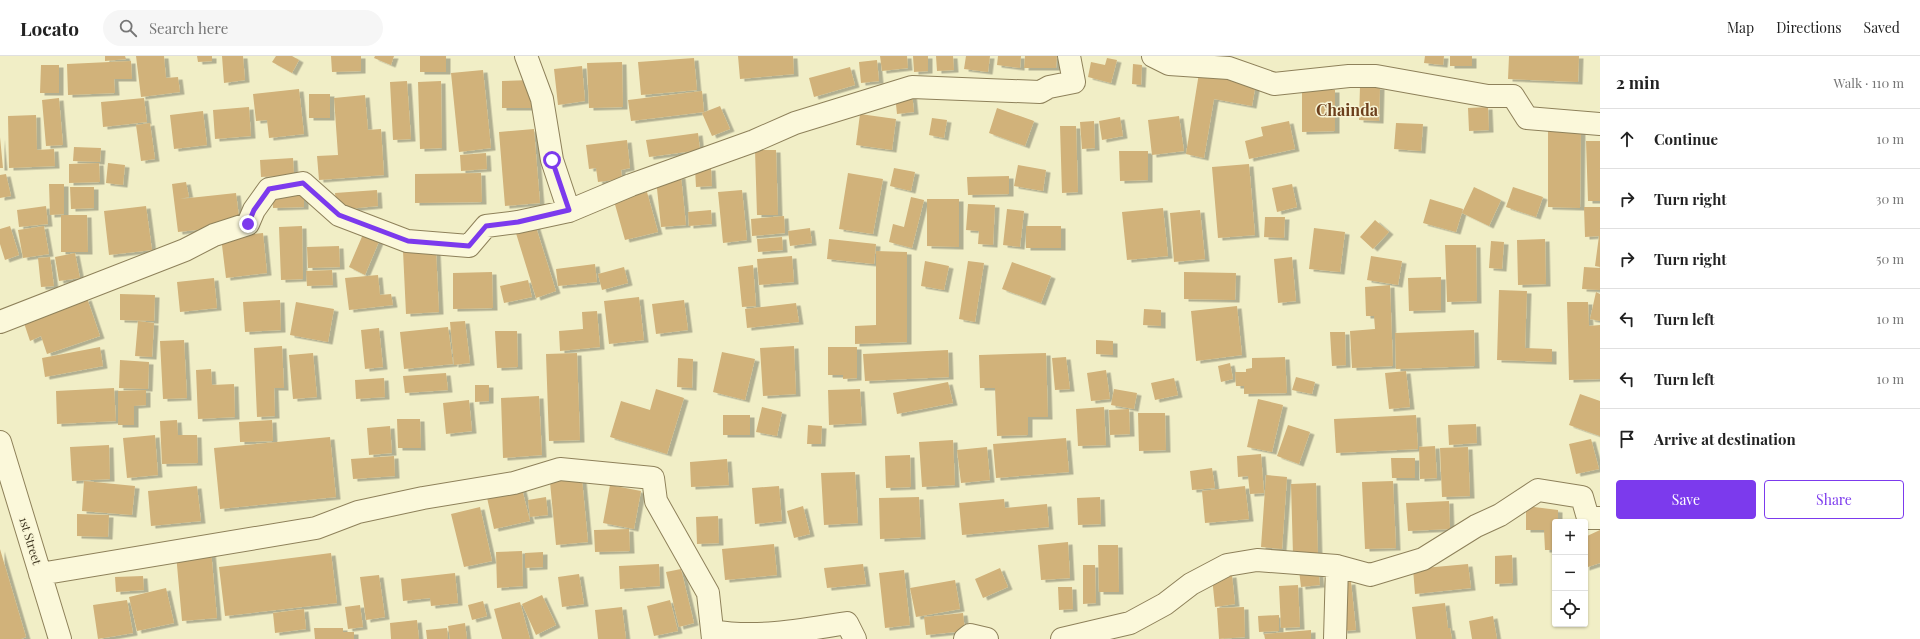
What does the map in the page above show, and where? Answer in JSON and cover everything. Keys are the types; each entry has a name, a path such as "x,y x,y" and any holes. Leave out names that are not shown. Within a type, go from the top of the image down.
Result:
{"street":[{"path":"526,56 542,99 552,160 569,210"},
{"path":"0,322 185,250 214,234 248,224 254,210 269,189 303,183 339,215 408,241 469,246 486,226 518,222 569,210 631,184 754,141 795,123 912,86 1040,92 1049,87 1074,82 1070,56"},
{"path":"1153,56 1169,64 1229,68 1274,84 1349,76 1376,76 1488,96 1513,96 1527,118 1600,124"},
{"name":"1st Street","path":"0,442 60,639"},
{"path":"40,574 316,528 358,512 423,498 514,483 560,469 654,478 656,502 708,593 713,635 731,636 782,634 847,623 855,639"},
{"path":"1062,639 1130,623 1165,604 1191,584 1227,565 1257,560 1337,566 1370,575 1423,559 1476,526 1500,515 1538,490 1582,497 1594,518"},
{"path":"1594,518 1600,497"},
{"path":"1335,639 1337,566"},
{"path":"965,639 970,635 987,639"}],"building":[{"path":"105,56 125,56 126,59 105,61"},
{"path":"136,56 164,56 166,78 178,77 180,92 141,97"},
{"path":"197,56 212,56 212,61 198,62"},
{"path":"222,56 243,56 245,80 224,83"},
{"path":"276,56 292,56 299,60 292,73 272,62"},
{"path":"331,56 361,56 361,71 332,72"},
{"path":"375,56 394,56 391,65 374,58"},
{"path":"420,56 446,56 446,72 420,72"},
{"path":"738,56 793,56 794,74 740,79"},
{"path":"880,56 907,56 908,68 882,71"},
{"path":"913,56 928,56 928,71 914,72"},
{"path":"936,56 953,56 954,70 937,71"},
{"path":"966,56 990,56 988,72 964,69"},
{"path":"998,56 1021,56 1020,68 997,65"},
{"path":"1025,56 1057,56 1056,68 1024,68"},
{"path":"1425,56 1444,56 1443,65 1424,63"},
{"path":"1450,56 1472,56 1472,66 1450,66"},
{"path":"1509,56 1579,56 1578,82 1508,79"},
{"path":"694,58 697,90 641,95 638,62"},
{"path":"1107,58 1117,60 1111,83 1088,77 1091,62 1105,65"},
{"path":"877,60 879,81 861,83 859,62"},
{"path":"131,61 132,79 114,79 115,93 68,95 67,64"},
{"path":"622,62 623,107 589,108 587,63"},
{"path":"1133,64 1142,65 1141,85 1132,84"},
{"path":"41,65 59,65 59,93 40,93"},
{"path":"582,66 585,101 558,105 554,69"},
{"path":"850,67 855,85 814,97 809,78"},
{"path":"483,70 491,148 459,152 451,73"},
{"path":"1199,73 1256,83 1252,106 1214,99 1204,158 1186,154"},
{"path":"531,80 531,108 502,108 502,81"},
{"path":"407,81 411,139 393,140 390,82"},
{"path":"441,81 442,148 420,149 418,82"},
{"path":"1360,86 1380,87 1379,121 1359,120"},
{"path":"299,89 304,134 269,138 267,120 256,121 253,94"},
{"path":"1302,90 1335,90 1335,131 1302,132"},
{"path":"702,91 704,112 631,121 628,100"},
{"path":"912,93 914,112 897,114 895,95"},
{"path":"309,94 330,94 330,118 309,118"},
{"path":"365,95 368,130 381,129 384,175 319,180 317,156 338,155 334,98"},
{"path":"59,98 63,145 46,146 42,100"},
{"path":"144,98 147,122 103,127 101,102"},
{"path":"720,106 730,129 712,136 702,113"},
{"path":"249,107 251,136 215,139 213,110"},
{"path":"1488,107 1489,130 1469,131 1468,108"},
{"path":"997,108 1034,121 1025,146 989,133"},
{"path":"203,111 207,145 174,149 170,115"},
{"path":"860,114 896,119 892,150 856,145"},
{"path":"36,115 37,150 54,149 55,166 9,168 8,116"},
{"path":"1179,116 1184,151 1152,155 1148,120"},
{"path":"1120,117 1123,136 1102,140 1099,121"},
{"path":"932,118 947,120 944,138 929,135"},
{"path":"1094,121 1095,148 1082,149 1080,122"},
{"path":"1289,121 1295,149 1249,159 1245,141 1263,136 1261,127"},
{"path":"150,123 155,159 141,161 136,125"},
{"path":"1396,123 1423,124 1421,151 1394,149"},
{"path":"1548,125 1581,125 1580,208 1548,207"},
{"path":"1060,126 1076,126 1078,192 1062,193"},
{"path":"534,129 540,203 505,206 499,132"},
{"path":"698,133 700,150 649,157 646,140"},
{"path":"0,137 3,168 0,168"},
{"path":"627,140 630,168 621,170 622,179 598,182 596,168 589,169 586,145"},
{"path":"1586,141 1600,141 1600,201 1588,201"},
{"path":"74,147 101,148 100,162 73,161"},
{"path":"755,150 776,150 778,215 757,215"},
{"path":"1119,151 1148,151 1148,180 1120,181"},
{"path":"486,153 487,169 461,171 460,155"},
{"path":"293,158 294,175 261,177 260,160"},
{"path":"99,163 100,182 69,183 69,164"},
{"path":"108,163 125,165 123,185 106,183"},
{"path":"1249,164 1255,235 1218,238 1212,167"},
{"path":"1018,165 1046,170 1043,191 1014,186"},
{"path":"711,168 712,186 696,187 695,169"},
{"path":"894,168 915,172 911,191 890,186"},
{"path":"481,173 482,202 415,203 415,174"},
{"path":"848,173 883,179 873,234 839,229"},
{"path":"6,174 11,196 0,198 0,175"},
{"path":"681,176 686,225 661,227 656,179"},
{"path":"1009,176 1009,194 968,195 967,177"},
{"path":"186,182 189,197 180,199 236,193 240,225 178,232 172,184"},
{"path":"49,184 64,184 64,214 50,215"},
{"path":"1292,184 1297,207 1277,212 1272,188"},
{"path":"70,187 94,187 94,208 71,209"},
{"path":"1474,187 1501,200 1489,226 1462,213"},
{"path":"1513,187 1543,197 1536,217 1506,207"},
{"path":"377,190 378,206 337,210 335,193"},
{"path":"742,190 747,240 723,243 718,192"},
{"path":"304,192 304,207 273,208 272,193"},
{"path":"647,192 658,232 625,240 614,201"},
{"path":"911,197 924,200 912,248 889,242 893,224 904,227"},
{"path":"927,199 959,199 959,247 927,246"},
{"path":"1430,199 1463,209 1456,232 1423,223"},
{"path":"968,204 995,205 993,245 978,244 979,231 966,230"},
{"path":"46,206 48,224 19,227 17,210"},
{"path":"146,206 152,250 109,255 104,211"},
{"path":"1584,207 1600,207 1600,267 1595,266 1599,236 1585,237"},
{"path":"1163,208 1168,256 1127,260 1122,212"},
{"path":"1007,209 1024,211 1020,247 1003,245"},
{"path":"711,210 712,224 689,226 688,212"},
{"path":"1200,210 1205,259 1174,262 1170,213"},
{"path":"61,215 87,215 88,252 61,252"},
{"path":"784,216 785,233 752,236 751,219"},
{"path":"1265,217 1285,217 1284,238 1264,237"},
{"path":"1375,220 1389,232 1373,249 1360,237"},
{"path":"535,224 556,291 536,298 515,230"},
{"path":"10,226 19,255 5,260 0,244 0,229"},
{"path":"44,226 49,254 23,258 18,230"},
{"path":"302,226 303,279 281,280 279,227"},
{"path":"1026,226 1061,226 1061,248 1026,248"},
{"path":"810,228 812,243 790,246 788,231"},
{"path":"1314,228 1345,232 1340,272 1309,269"},
{"path":"364,232 380,239 365,275 349,267"},
{"path":"263,233 267,273 226,278 221,237"},
{"path":"782,237 783,250 758,252 757,239"},
{"path":"829,239 876,244 874,264 827,259"},
{"path":"1545,239 1546,284 1518,285 1517,240"},
{"path":"1491,241 1504,242 1502,269 1489,268"},
{"path":"1445,245 1476,245 1477,301 1447,302"},
{"path":"339,246 340,267 308,268 307,247"},
{"path":"436,250 439,312 406,314 403,251"},
{"path":"876,251 907,252 907,342 855,344 855,326 876,325"},
{"path":"75,253 80,278 59,281 55,257"},
{"path":"792,256 794,282 759,285 757,259"},
{"path":"1371,256 1402,261 1398,285 1367,280"},
{"path":"50,257 54,286 41,287 38,258"},
{"path":"1292,257 1296,301 1278,303 1274,259"},
{"path":"925,261 949,266 944,290 921,286"},
{"path":"968,261 984,263 975,322 959,319"},
{"path":"1012,262 1051,276 1041,303 1002,289"},
{"path":"595,264 597,282 558,286 556,269"},
{"path":"753,265 756,306 742,307 738,267"},
{"path":"624,267 628,283 602,290 598,274"},
{"path":"1584,267 1600,268 1600,290 1582,289"},
{"path":"332,270 333,285 307,286 306,271"},
{"path":"492,272 493,308 453,309 453,273"},
{"path":"1184,272 1236,273 1235,300 1184,299"},
{"path":"378,275 380,295 391,294 393,305 349,310 345,278"},
{"path":"1441,277 1441,310 1409,311 1408,278"},
{"path":"214,278 217,308 180,312 177,282"},
{"path":"528,280 532,297 504,303 500,286"},
{"path":"1390,285 1393,366 1352,368 1350,331 1375,329 1374,316 1366,316 1365,287"},
{"path":"1499,290 1527,291 1525,348 1552,349 1552,362 1497,360"},
{"path":"1596,292 1600,294 1600,321 1590,319"},
{"path":"120,294 155,295 154,321 120,320"},
{"path":"639,297 644,340 609,344 604,301"},
{"path":"87,298 100,336 47,354 41,336 30,341 23,320"},
{"path":"280,300 281,330 245,332 243,302"},
{"path":"684,300 688,330 656,334 652,304"},
{"path":"296,302 334,309 328,342 290,335"},
{"path":"1567,302 1588,302 1589,326 1600,325 1600,379 1569,380"},
{"path":"796,303 799,322 747,328 745,309"},
{"path":"1237,306 1242,355 1196,361 1191,311"},
{"path":"1144,309 1161,310 1161,326 1143,325"},
{"path":"597,311 600,347 560,351 559,331 583,329 582,312"},
{"path":"138,321 154,323 152,357 135,356"},
{"path":"465,321 470,363 454,365 450,322"},
{"path":"448,327 453,364 404,369 400,332"},
{"path":"379,328 383,367 365,369 361,330"},
{"path":"1474,330 1475,366 1396,369 1395,333"},
{"path":"495,331 517,331 518,367 497,368"},
{"path":"1330,332 1345,332 1346,365 1332,366"},
{"path":"184,340 187,398 163,399 160,341"},
{"path":"1096,340 1113,341 1113,355 1096,354"},
{"path":"282,346 284,388 274,388 275,416 257,417 254,348"},
{"path":"794,346 796,394 763,396 760,348"},
{"path":"100,347 103,366 45,377 42,358"},
{"path":"828,347 857,347 857,378 843,379 843,375 828,375"},
{"path":"948,350 949,377 865,381 863,354"},
{"path":"722,352 755,359 745,400 713,392"},
{"path":"313,353 317,397 293,399 289,355"},
{"path":"577,353 580,440 549,441 546,354"},
{"path":"1046,353 1048,417 1028,417 1028,435 997,436 995,388 980,388 979,355"},
{"path":"1066,357 1070,389 1055,390 1052,358"},
{"path":"1285,357 1287,393 1244,394 1244,386 1236,386 1235,372 1246,372 1246,369 1252,368 1252,358"},
{"path":"678,358 693,359 692,388 677,387"},
{"path":"120,360 149,362 148,389 119,388"},
{"path":"1230,363 1233,379 1221,382 1218,366"},
{"path":"211,369 212,385 234,384 235,417 198,419 196,370"},
{"path":"1106,370 1110,399 1091,401 1087,373"},
{"path":"1406,371 1410,407 1389,409 1385,373"},
{"path":"446,373 448,390 405,393 403,376"},
{"path":"1296,377 1315,382 1312,394 1292,390"},
{"path":"384,378 385,397 356,399 355,380"},
{"path":"1174,378 1178,395 1155,400 1151,383"},
{"path":"948,382 953,403 897,414 893,393"},
{"path":"475,385 489,385 489,401 475,402"},
{"path":"114,388 116,421 57,424 56,391"},
{"path":"656,389 684,398 667,454 610,437 621,401 650,410"},
{"path":"860,389 862,423 829,425 828,390"},
{"path":"1114,389 1137,393 1134,409 1111,405"},
{"path":"146,390 146,405 134,406 134,425 118,425 118,391"},
{"path":"1580,394 1600,401 1600,436 1569,425"},
{"path":"539,396 542,455 503,458 501,398"},
{"path":"1258,399 1283,405 1272,452 1247,447"},
{"path":"469,400 472,431 446,434 443,403"},
{"path":"762,407 782,412 777,436 756,432"},
{"path":"1104,407 1106,445 1078,446 1076,409"},
{"path":"1129,409 1130,434 1110,435 1109,410"},
{"path":"1138,413 1165,413 1166,450 1139,451"},
{"path":"723,415 750,415 750,435 723,435"},
{"path":"1416,415 1418,449 1336,453 1334,419"},
{"path":"397,419 420,419 421,448 398,448"},
{"path":"177,420 178,435 197,435 198,463 162,464 160,421"},
{"path":"272,420 273,441 240,442 239,422"},
{"path":"1476,424 1477,443 1449,445 1448,425"},
{"path":"808,425 822,426 821,444 807,444"},
{"path":"1288,425 1310,432 1299,464 1277,456"},
{"path":"390,426 392,453 369,455 367,428"},
{"path":"155,435 158,475 127,478 123,438"},
{"path":"330,437 336,497 220,509 214,448"},
{"path":"1066,438 1069,472 996,478 993,444"},
{"path":"1591,439 1599,469 1576,474 1569,444"},
{"path":"953,440 955,485 922,487 919,442"},
{"path":"109,445 110,479 72,481 70,447"},
{"path":"1435,446 1437,478 1420,479 1419,447"},
{"path":"987,447 990,480 961,483 957,450"},
{"path":"1468,447 1470,496 1442,497 1440,448"},
{"path":"1261,454 1264,493 1250,494 1248,476 1238,477 1237,456"},
{"path":"910,455 911,487 886,488 885,456"},
{"path":"394,456 395,476 353,479 351,459"},
{"path":"1391,458 1415,458 1415,478 1392,478"},
{"path":"727,459 729,485 691,487 690,462"},
{"path":"1212,468 1215,488 1192,490 1190,471"},
{"path":"855,472 858,523 824,525 821,473"},
{"path":"1266,475 1287,477 1282,549 1261,547"},
{"path":"582,479 588,542 556,545 550,482"},
{"path":"84,481 135,486 132,515 82,511"},
{"path":"1393,481 1396,548 1365,549 1362,482"},
{"path":"1316,483 1318,555 1293,555 1291,484"},
{"path":"521,485 530,521 494,529 486,493"},
{"path":"610,485 641,491 634,529 603,523"},
{"path":"197,486 201,521 151,526 148,491"},
{"path":"779,486 782,521 755,524 752,488"},
{"path":"1245,486 1249,519 1205,523 1202,491"},
{"path":"546,497 548,515 530,517 528,500"},
{"path":"919,497 921,537 880,539 879,498"},
{"path":"1100,497 1101,524 1078,525 1077,498"},
{"path":"1004,499 1005,508 1047,504 1049,527 962,535 959,503"},
{"path":"1449,501 1450,529 1408,531 1406,503"},
{"path":"803,506 810,534 794,538 787,511"},
{"path":"1526,506 1558,510 1558,519 1552,519 1552,550 1545,550 1544,530 1526,530"},
{"path":"480,507 492,561 464,567 451,514"},
{"path":"77,514 109,515 108,537 77,536"},
{"path":"718,516 719,543 697,544 696,517"},
{"path":"629,529 630,551 595,552 594,530"},
{"path":"1600,530 1600,563 1588,567 1588,555 1588,536"},
{"path":"1068,542 1070,578 1041,580 1038,545"},
{"path":"774,544 777,575 725,580 722,549"},
{"path":"1098,545 1118,545 1119,592 1099,592"},
{"path":"0,549 26,637 21,639 0,639"},
{"path":"211,550 217,618 182,621 176,554"},
{"path":"522,551 523,586 497,588 496,552"},
{"path":"543,552 543,567 525,568 525,553"},
{"path":"331,553 337,603 225,616 219,567"},
{"path":"1512,555 1513,583 1495,584 1495,556"},
{"path":"659,564 660,586 620,589 619,566"},
{"path":"863,564 866,584 827,588 824,568"},
{"path":"1468,564 1471,588 1415,594 1413,569"},
{"path":"1083,565 1095,565 1096,603 1083,604"},
{"path":"1000,568 1008,587 983,598 975,579"},
{"path":"1318,568 1320,585 1301,587 1299,570"},
{"path":"681,569 694,623 679,627 666,572"},
{"path":"904,570 910,625 885,628 879,573"},
{"path":"455,573 458,603 431,606 430,598 403,601 401,579"},
{"path":"579,574 584,604 562,607 558,577"},
{"path":"379,575 385,617 366,620 360,577"},
{"path":"1232,575 1235,604 1215,607 1212,577"},
{"path":"143,576 144,590 116,592 115,577"},
{"path":"955,580 960,609 916,617 910,588"},
{"path":"1351,582 1356,630 1343,631 1338,583"},
{"path":"1298,585 1300,627 1281,628 1279,586"},
{"path":"1058,587 1072,587 1073,609 1059,610"},
{"path":"166,588 174,623 137,631 129,597"},
{"path":"542,595 556,625 536,635 522,604"},
{"path":"127,600 133,633 98,639 93,605"},
{"path":"670,600 678,631 654,636 647,606"},
{"path":"483,601 487,616 472,620 468,605"},
{"path":"520,602 530,639 502,639 494,609"},
{"path":"1445,603 1448,628 1450,628 1452,639 1416,639 1412,607"},
{"path":"360,605 363,627 348,629 345,607"},
{"path":"622,607 626,639 598,639 595,610"},
{"path":"1244,607 1245,637 1219,639 1217,608"},
{"path":"304,609 306,629 275,633 273,613"},
{"path":"963,613 965,631 926,635 924,617"},
{"path":"1279,615 1279,631 1259,632 1258,616"},
{"path":"1493,616 1497,639 1472,639 1469,621"},
{"path":"417,620 419,639 391,639 390,623"},
{"path":"465,623 467,639 450,639 448,626"},
{"path":"314,628 343,628 343,632 354,632 354,639 315,639"},
{"path":"447,628 448,639 427,639 426,630"},
{"path":"1311,630 1311,639 1265,639 1264,634"}],"district":[{"name":"Chainda","path":"1347,110"}],"route":[{"path":"248,224 254,210 269,189 303,183 339,215 408,241 469,246 486,226 518,222 569,210 552,160"}]}
